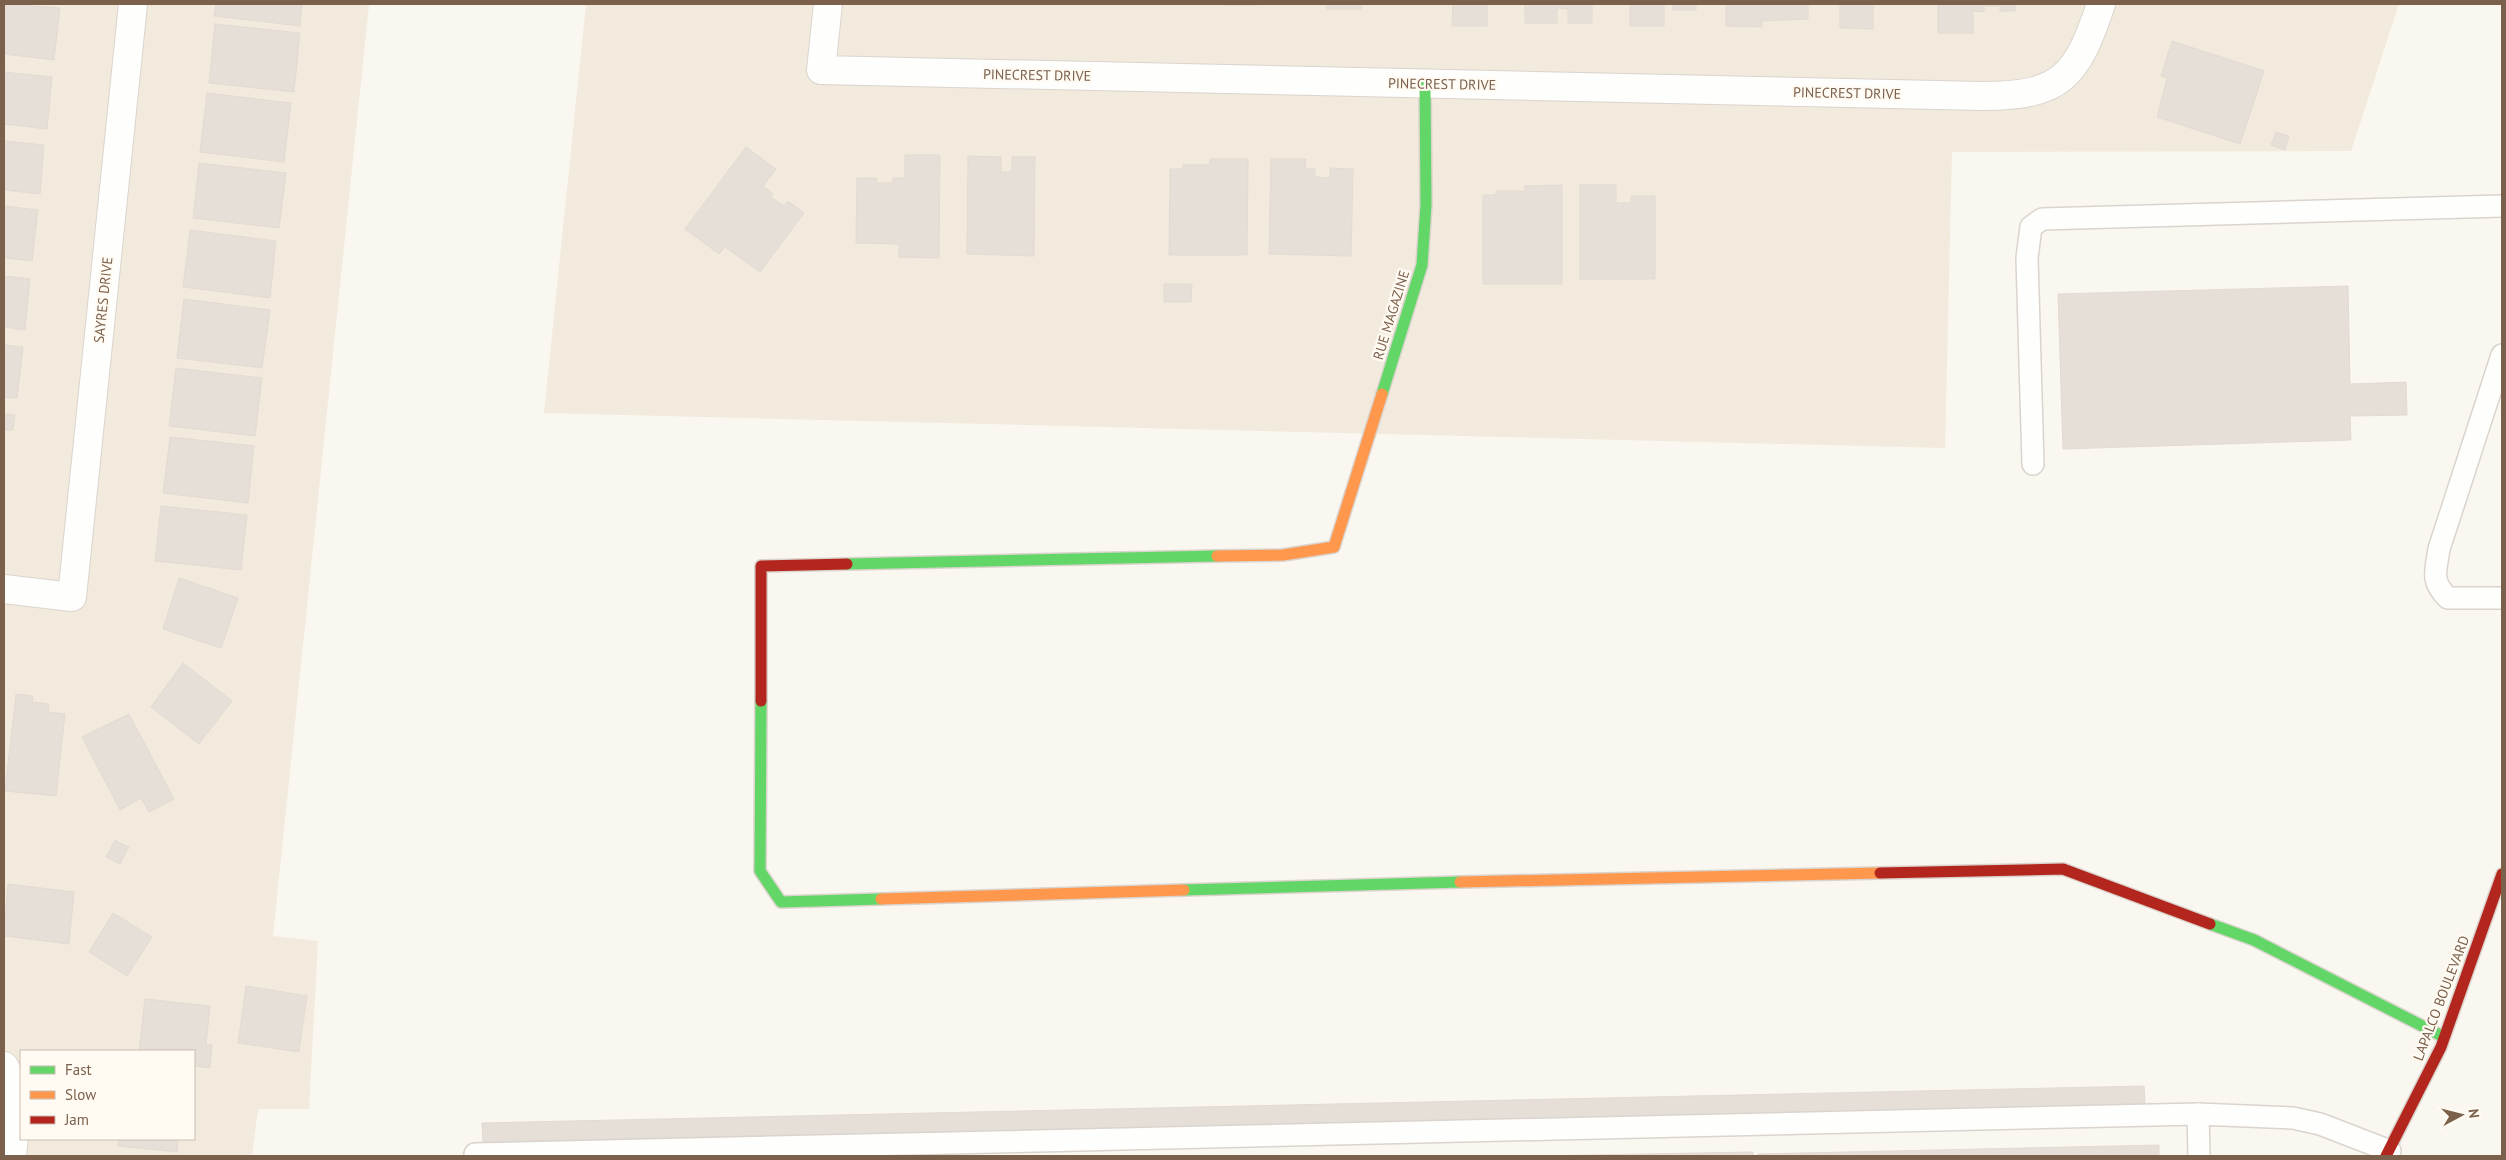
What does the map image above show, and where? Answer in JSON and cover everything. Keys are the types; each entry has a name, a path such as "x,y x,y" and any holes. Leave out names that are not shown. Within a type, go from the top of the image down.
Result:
{"street":[{"name":"SAYRES DRIVE","path":"4,589 72,597 133,4"},
{"name":"PINECREST DRIVE","path":"828,4 821,70 1998,96 2024,94 2043,88 2060,79 2082,55 2101,4"},
{"name":"RUE MAGAZINE","path":"1425,84 1426,205 1422,264 1334,548 1283,555 761,566 760,871 780,902 1290,886 2063,869 2254,940 2444,1038"},
{"name":"LAPALCO BOULEVARD","path":"2388,1153 2444,1038 2502,874"},
{"path":"4,1066 11,1077 13,1144"}],"lane":[{"path":"2033,464 2027,258 2031,227 2042,219 2502,206"},
{"path":"2502,355 2439,549 2434,578 2439,590 2448,598 2502,598"},
{"path":"476,1156 475,1154 2198,1114 2293,1118 2320,1124 2388,1153"},
{"path":"2198,1114 2199,1156"}],"shaded area":[{"path":"4,4 369,4 273,936 318,941 309,1109 258,1109 252,1156 4,1156"},
{"path":"586,4 2399,4 2351,151 1952,152 1945,448 544,413"}],"building":[{"path":"4,4 60,8 54,60 4,54"},
{"path":"216,4 302,4 300,26 214,16"},
{"path":"1258,4 1258,5 1225,5"},
{"path":"1327,4 1361,4 1361,9 1327,9"},
{"path":"1453,4 1487,4 1487,26 1452,26"},
{"path":"1525,4 1592,4 1592,23 1568,23 1568,9 1557,8 1557,23 1525,23"},
{"path":"1630,4 1664,4 1664,26 1630,26"},
{"path":"1673,4 1696,4 1696,10 1673,10"},
{"path":"1726,4 1808,4 1808,19 1762,21 1762,27 1726,26"},
{"path":"1840,4 1873,4 1873,29 1840,28"},
{"path":"1938,4 2015,4 2015,11 2000,11 2000,6 1984,6 1984,12 1973,11 1973,33 1938,33"},
{"path":"215,24 300,33 294,92 209,83"},
{"path":"2172,41 2264,71 2240,144 2157,117 2167,78 2161,76"},
{"path":"4,72 52,77 47,129 4,124"},
{"path":"207,93 291,103 284,162 200,152"},
{"path":"2276,132 2289,136 2285,150 2271,145"},
{"path":"4,141 44,145 40,194 4,190"},
{"path":"746,147 776,169 763,186 773,194 771,197 784,206 788,201 804,213 760,272 725,247 719,254 685,229"},
{"path":"905,155 940,155 939,258 899,257 899,244 856,243 857,178 877,178 877,183 893,183 893,178 905,178"},
{"path":"968,156 1001,157 1001,172 1012,172 1012,157 1035,157 1034,256 967,254"},
{"path":"1210,159 1248,159 1247,255 1169,255 1170,169 1183,169 1183,165 1209,165"},
{"path":"1271,159 1306,159 1305,169 1315,169 1315,177 1330,178 1330,168 1353,169 1351,256 1269,254"},
{"path":"199,163 286,173 279,228 193,218"},
{"path":"1562,185 1562,284 1483,284 1483,195 1496,195 1496,191 1525,191 1525,186"},
{"path":"1580,185 1616,185 1616,203 1631,203 1631,196 1655,196 1655,279 1580,279"},
{"path":"4,206 38,210 32,261 4,258"},
{"path":"190,230 276,241 270,298 183,287"},
{"path":"4,276 30,279 25,330 4,327"},
{"path":"1164,284 1192,284 1191,302 1164,302"},
{"path":"2348,286 2350,384 2406,382 2407,415 2350,416 2351,440 2063,449 2058,294"},
{"path":"184,299 270,310 262,368 177,358"},
{"path":"4,345 23,347 17,398 4,397"},
{"path":"176,368 262,378 255,436 169,426"},
{"path":"4,414 15,415 13,430 4,430"},
{"path":"170,437 254,446 248,503 163,493"},
{"path":"161,506 247,515 241,570 155,561"},
{"path":"179,578 238,598 221,648 163,629"},
{"path":"183,663 232,701 199,744 151,707"},
{"path":"16,694 33,696 32,702 49,704 48,712 65,714 56,796 5,791"},
{"path":"129,714 174,799 149,812 141,798 120,810 82,737"},
{"path":"115,840 129,847 120,864 106,857"},
{"path":"8,884 74,892 69,944 4,936"},
{"path":"113,913 152,937 127,976 89,952"},
{"path":"246,986 307,996 299,1052 238,1043"},
{"path":"145,999 210,1006 206,1045 212,1045 210,1068 195,1066 195,1050 139,1050"},
{"path":"2144,1086 2145,1106 483,1142 482,1123"},
{"path":"119,1140 178,1140 177,1152 118,1146"},
{"path":"2159,1145 2159,1156 1758,1156 1758,1154"},
{"path":"1753,1152 1753,1156 1538,1156"}],"traffic: fast":[{"path":"1382,394 1422,265 1426,205 1425,84"},
{"path":"847,564 1217,556"},
{"path":"761,701 760,871 781,902 881,899"},
{"path":"1184,890 1460,882"},
{"path":"2210,924 2254,940 2444,1037"}],"traffic: slow":[{"path":"1217,556 1283,555 1334,547 1382,394"},
{"path":"1460,882 1880,873"},
{"path":"881,899 1184,890"}],"traffic: jam":[{"path":"761,701 761,566 847,564"},
{"path":"1880,873 2063,869 2210,924"},
{"path":"2386,1156 2441,1047 2502,874"}]}
